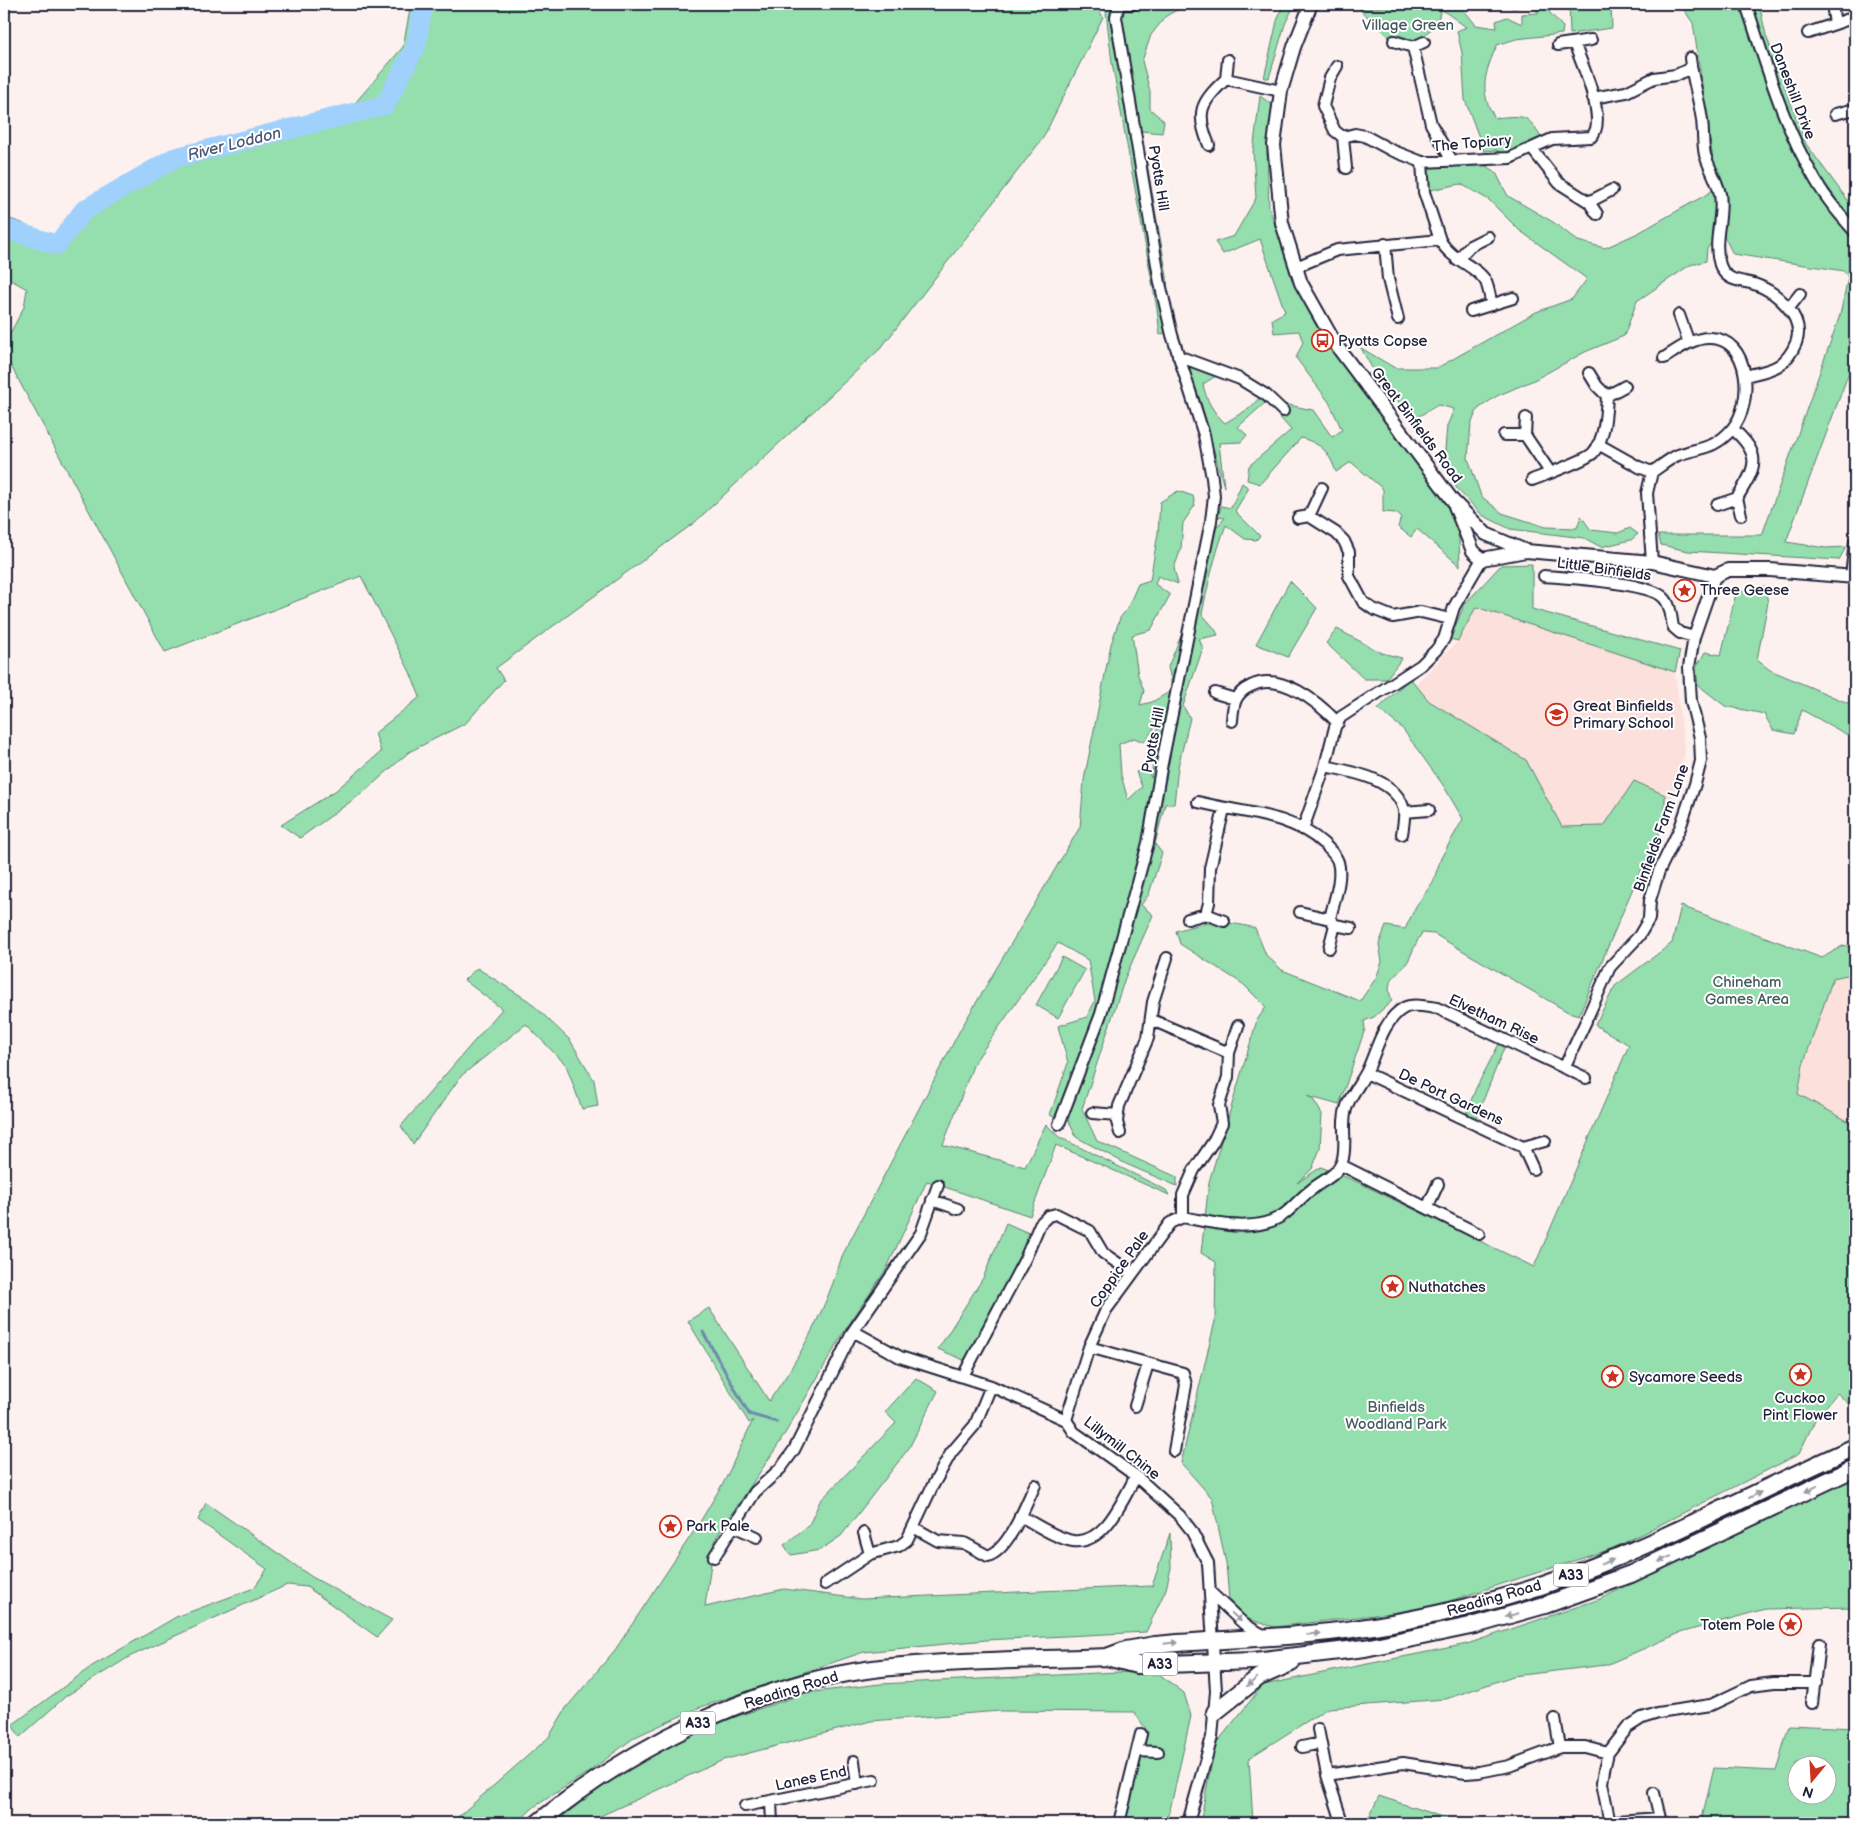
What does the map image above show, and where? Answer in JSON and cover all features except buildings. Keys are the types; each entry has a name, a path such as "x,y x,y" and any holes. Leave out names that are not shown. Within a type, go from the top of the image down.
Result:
{"highway":[{"name":"Reading Road","path":"1107,1657 1145,1646 1213,1639 1307,1634 1382,1625 1456,1610 1520,1593 1615,1559 1703,1520 1855,1447"},
{"name":"Reading Road","path":"538,1823 594,1780 675,1734 742,1705 814,1680 879,1668 932,1664 1107,1657 1137,1665 1254,1661 1383,1644 1475,1625 1585,1591 1659,1562 1855,1468"},
{"path":"1213,1639 1227,1649 1296,1646 1330,1652"},
{"path":"1215,1712 1266,1673 1330,1652"}],"street":[{"path":"1120,4 1132,4"},
{"name":"Pyotts Hill","path":"1059,1124 1101,1014 1148,843 1162,763 1212,521 1214,496 1204,435 1178,356 1160,283 1116,17 1120,4"},
{"name":"Great Binfields Road","path":"1311,4 1294,48 1281,91 1274,145 1282,222 1296,267 1312,304 1336,345 1453,501 1481,554 1526,550 1652,562 1715,576 1728,570 1770,570 1853,577"},
{"name":"Daneshill Drive","path":"1746,4 1787,124 1816,181 1831,204 1855,232"},
{"path":"1833,11 1835,24"},
{"path":"1808,33 1855,17"},
{"path":"1558,46 1591,40"},
{"path":"1394,41 1413,47 1424,42"},
{"name":"The Topiary","path":"1440,240 1424,192 1421,178 1422,162 1510,158 1552,138 1591,137 1597,127 1593,98 1574,44"},
{"path":"1413,47 1431,124 1452,161"},
{"path":"1209,145 1202,129 1203,104 1208,95 1226,78 1228,60"},
{"path":"1593,98 1626,92 1654,78 1676,75 1690,63 1702,115 1704,152 1720,192 1721,204 1717,244 1720,264 1728,276 1739,282 1753,284 1765,289 1789,308 1797,323 1798,333 1796,341 1788,357 1779,366 1745,376"},
{"path":"1337,66 1330,78 1323,106 1335,131 1343,137 1346,168"},
{"path":"1226,78 1281,91"},
{"path":"1836,114 1855,109"},
{"path":"1343,137 1355,134 1365,136 1391,150 1422,162"},
{"path":"1532,149 1559,183 1589,202 1597,214"},
{"path":"1589,202 1612,190"},
{"path":"1457,260 1470,246 1488,238"},
{"path":"1296,267 1337,250 1440,240 1445,250 1480,275 1485,281 1492,305"},
{"path":"1385,244 1388,280 1398,319"},
{"path":"1789,308 1800,294"},
{"path":"1471,311 1513,298"},
{"path":"1679,315 1689,343"},
{"path":"1652,562 1647,493 1652,472 1679,455 1710,446 1733,429 1744,408 1747,391 1745,376 1739,358 1730,344 1718,338 1707,337 1689,343 1664,358"},
{"path":"1178,356 1240,379 1266,395 1283,410"},
{"path":"1589,373 1596,386 1607,396"},
{"path":"1607,396 1625,386"},
{"path":"1532,480 1592,454 1598,444 1606,414 1607,396"},
{"path":"1526,418 1524,435 1550,472"},
{"path":"1717,505 1737,498 1753,472 1753,451 1733,429"},
{"path":"1504,435 1524,435"},
{"path":"1598,444 1639,467 1652,472"},
{"path":"1309,516 1322,488"},
{"path":"1737,498 1741,515"},
{"name":"Great Binfields Road","path":"1453,501 1490,536 1526,550"},
{"path":"1298,518 1309,516 1336,532 1344,541 1349,552 1349,576 1363,602 1393,617 1421,612 1450,619"},
{"path":"1303,829 1338,722 1353,708 1421,665 1444,639 1454,607 1473,574 1481,554 1474,539 1490,536 1498,549 1481,554"},
{"path":"1853,577 1855,542"},
{"name":"Little Binfields","path":"1544,576 1649,588 1664,598 1669,606 1673,626 1680,633 1694,637"},
{"name":"Binfields Farm Lane","path":"1564,1068 1610,967 1639,936 1649,919 1650,900 1659,871 1680,828 1695,784 1702,761 1700,738 1691,701 1689,667 1694,637 1715,576"},
{"path":"1232,720 1235,699 1242,690 1265,681 1274,682 1311,700 1338,722"},
{"path":"1215,693 1235,699"},
{"path":"1325,766 1378,780 1395,796 1404,812 1402,834"},
{"path":"1198,802 1224,809 1263,815 1303,829 1334,854 1338,863 1329,948"},
{"path":"1206,914 1209,903 1210,868 1224,809"},
{"path":"1404,812 1429,810"},
{"path":"1300,912 1351,928"},
{"path":"1188,919 1206,914 1224,921"},
{"path":"1120,1133 1117,1122 1118,1115 1127,1083 1141,1058 1152,1020 1153,1002 1167,958"},
{"name":"Elvetham Rise","path":"1341,1165 1346,1148 1344,1119 1347,1105 1366,1073 1394,1017 1404,1008 1418,1005 1437,1008 1586,1078"},
{"path":"1152,1020 1229,1053"},
{"path":"1238,1026 1229,1053 1228,1077 1219,1104 1222,1123 1213,1142 1194,1170 1183,1195 1183,1217 1223,1224 1247,1225 1272,1220 1282,1216 1311,1190 1332,1176 1341,1165 1479,1234"},
{"name":"De Port Gardens","path":"1366,1073 1523,1147"},
{"path":"1092,1113 1118,1115"},
{"path":"1533,1169 1523,1147 1545,1141"},
{"path":"1426,1208 1438,1184"},
{"path":"714,1557 755,1492 781,1468 794,1450 854,1331 921,1233 938,1185"},
{"path":"932,1200 958,1209"},
{"path":"963,1376 1022,1267 1040,1224 1048,1216 1056,1214 1090,1231 1103,1253 1132,1273"},
{"name":"Coppice Pale","path":"1066,1420 1089,1347 1106,1310 1170,1223 1183,1217"},
{"name":"Lillymill Chine","path":"854,1331 900,1358 991,1386 1066,1420 1074,1432 1136,1476 1180,1516 1191,1530 1208,1563 1211,1593 1215,1712 1212,1737 1188,1823"},
{"path":"1089,1347 1183,1373 1186,1385 1174,1451"},
{"path":"1135,1406 1148,1364"},
{"path":"825,1584 870,1554 899,1546 907,1540 932,1487 951,1453 975,1425 991,1386"},
{"path":"1020,1516 1062,1538 1073,1541 1086,1540 1096,1536 1104,1528 1136,1476"},
{"path":"914,1527 938,1541 964,1543 988,1556 995,1554 1001,1548 1020,1516 1035,1485"},
{"path":"733,1526 757,1537"},
{"path":"864,1533 870,1554"},
{"path":"1211,1593 1244,1624 1265,1636"},
{"path":"1812,1703 1819,1644"},
{"path":"1654,1794 1660,1818 1610,1821 1602,1783 1608,1753 1628,1727 1642,1718 1658,1713 1711,1705 1751,1686 1774,1683 1815,1683"},
{"path":"1555,1719 1560,1747"},
{"path":"1318,1729 1327,1774 1342,1822"},
{"path":"1119,1823 1141,1734"},
{"path":"1302,1747 1321,1744"},
{"path":"1327,1774 1403,1763 1466,1773 1479,1772 1509,1766 1560,1747 1585,1747 1608,1753"},
{"path":"1137,1751 1158,1752"},
{"name":"Lanes End","path":"854,1761 857,1784"},
{"name":"Lanes End","path":"745,1806 874,1780"},
{"name":"Lanes End","path":"771,1802 772,1823"}],"shaded area":[{"name":"Great Binfields Primary School","path":"1476,607 1675,672 1685,753 1669,808 1639,801 1604,826 1562,827 1404,696 1458,641"},
{"path":"1847,975 1855,977 1855,1125 1798,1094 1803,1065 1833,978"}],"green space":[{"path":"411,4 1095,4 1103,17 1043,138 881,348 694,523 496,668 504,680 466,723 409,752 364,792 300,838 281,825 335,791 381,752 375,733 420,697 410,672 361,576 165,652 4,353 4,345 24,307 27,289 4,276 4,217 22,223 51,243 114,185 243,137 355,103 403,47"},
{"path":"1102,4 1115,4 1120,8 1128,10 1156,4 1188,4 1166,16 1151,35 1142,61 1150,91 1150,109 1164,121 1162,133 1141,131 1167,276 1169,331 1160,335 1157,309 1112,63 1106,12"},
{"path":"1283,4 1295,4 1285,24 1269,78 1264,78 1277,21"},
{"name":"Village Green","path":"1420,4 1436,6 1437,4 1459,4 1476,25 1497,28 1496,21 1507,17 1522,24 1522,14 1538,13 1533,4 1556,4 1549,12 1563,27 1562,34 1516,39 1497,45 1489,64 1485,82 1486,99 1495,118 1515,116 1527,119 1546,146 1506,155 1496,150 1484,151 1465,100 1462,53 1457,31 1466,27 1441,9 1436,27 1427,33 1424,42 1394,41 1359,9"},
{"path":"1506,4 1533,4 1513,8"},
{"path":"1569,4 1603,4 1611,6 1612,28 1570,34"},
{"path":"1680,4 1759,4 1766,35 1806,144 1855,210 1855,356 1786,542 1826,548 1846,547 1839,560 1688,551 1661,545 1658,535 1762,535 1840,315 1848,277 1844,271 1733,254 1721,230 1707,249 1706,261 1690,265 1637,301 1624,336 1585,352 1534,380 1497,396 1478,409 1471,424 1468,458 1481,496 1502,513 1546,527 1577,528 1581,516 1591,530 1618,533 1630,528 1638,534 1631,540 1601,547 1584,538 1510,529 1482,515 1457,489 1444,461 1447,426 1454,409 1438,405 1414,419 1377,377 1361,348 1395,368 1437,368 1536,312 1572,299 1587,279 1519,230 1489,200 1461,184 1430,190 1421,178 1425,166 1484,165 1495,171 1508,196 1553,222 1578,241 1605,248 1638,233 1709,193 1720,182 1713,160 1693,23"},
{"path":"1260,96 1274,106 1267,152 1269,207 1297,289 1316,325 1354,381 1452,508 1459,539 1460,566 1417,529 1411,537 1398,527 1401,517 1396,513 1383,512 1383,489 1351,462 1336,472 1331,459 1324,450 1308,440 1301,438 1260,484 1247,480 1249,466 1291,430 1274,411 1284,404 1313,410 1332,437 1342,430 1329,402 1296,358 1303,342 1299,331 1274,333 1272,319 1285,312 1260,239 1223,254 1215,242 1234,236 1256,198 1253,152"},
{"path":"1190,361 1206,366 1216,376 1203,384 1211,405 1225,423 1250,408 1261,396 1267,401 1238,427 1247,435 1241,442 1219,443 1224,487 1201,403 1190,372"},
{"path":"1242,483 1249,488 1235,511 1260,536 1256,540 1245,539 1226,525 1218,547 1202,614 1218,635 1199,639 1203,648 1183,706 1190,718 1178,767 1174,804 1165,804 1155,844 1162,853 1149,894 1141,905 1153,915 1125,978 1082,1109 1097,1141 1177,1177 1177,1186 1126,1164 1076,1137 1066,1115 1056,1118 1050,1115 1068,1063 1058,1026 1087,1017 1095,1001 1088,960 1058,943 974,1063 943,1145 1025,1167 1046,1124 1059,1137 1166,1190 1169,1195 1056,1145 1030,1216 927,1181 886,1270 847,1327 780,1442 714,1541 705,1607 784,1589 861,1599 1152,1586 1170,1533 1171,1568 1166,1589 1146,1632 986,1640 864,1652 698,1708 635,1737 590,1771 534,1807 517,1823 451,1823 549,1737 566,1708 615,1650 700,1522 726,1478 753,1420 749,1423 688,1321 709,1308 769,1401 802,1350 829,1294 842,1256 960,1030 1080,827 1084,780 1111,644 1120,618 1127,609 1138,584 1150,580 1158,533 1160,502 1178,491 1193,496 1195,505 1183,523 1181,549 1174,568 1178,584 1158,576 1155,584 1170,595 1151,630 1132,635 1138,675 1144,691 1140,705 1152,702 1171,691 1168,667 1183,631 1193,579 1203,581 1217,526 1225,518 1218,517 1221,506 1231,508","holes":["1158,723 1151,778 1147,768 1136,772 1142,787 1128,800 1121,775 1119,744 1134,738 1144,742"]},
{"path":"1532,564 1532,609 1680,651 1675,672 1476,607 1458,641 1450,639 1464,605 1501,565"},
{"path":"1290,581 1317,608 1288,657 1256,644"},
{"path":"1764,586 1768,602 1757,660 1770,670 1855,706 1855,739 1802,710 1794,734 1773,730 1764,714 1725,706 1698,685 1696,668 1705,652 1721,655 1736,593"},
{"path":"1337,629 1382,653 1402,658 1386,679 1364,679 1326,643"},
{"name":"Binfields Woodland Park","path":"1410,678 1429,701 1526,760 1562,827 1604,826 1634,781 1665,795 1665,820 1633,888 1579,1015 1568,1012 1434,934 1422,933 1408,961 1390,982 1389,987 1392,1001 1374,1017 1364,1021 1365,1029 1339,1105 1307,1096 1313,1099 1322,1114 1320,1149 1312,1169 1297,1183 1321,1167 1355,1181 1534,1267 1629,1045 1595,1025 1615,986 1672,943 1681,906 1822,958 1844,945 1855,949 1855,977 1847,975 1833,978 1803,1065 1798,1094 1855,1125 1855,1410 1837,1393 1815,1420 1799,1454 1614,1548 1424,1609 1274,1627 1248,1619 1229,1600 1226,1563 1212,1498 1181,1463 1215,1321 1216,1262 1201,1253 1209,1182 1257,1020 1266,1007 1243,984 1180,944 1176,931 1197,925 1215,923 1255,928 1266,955 1282,970 1360,1001 1376,978 1382,962 1379,944 1386,926 1405,929 1416,906 1433,882 1441,858 1463,819 1443,785 1402,728 1378,709"},
{"path":"1062,957 1085,970 1058,1018 1036,1005"},
{"path":"477,968 529,1001 570,1040 594,1080 598,1106 582,1109 566,1065 526,1024 461,1076 413,1144 401,1126 502,1009 464,980"},
{"path":"1501,1040 1506,1043 1475,1121 1465,1116 1476,1088"},
{"path":"1006,1223 1031,1234 1002,1305 966,1361 938,1349 983,1278"},
{"path":"916,1378 938,1391 909,1448 841,1536 820,1550 791,1555 784,1545 809,1525 820,1501 896,1423 885,1412"},
{"path":"1855,1473 1855,1607 1765,1609 1680,1633 1606,1665 1513,1676 1446,1699 1328,1708 1249,1758 1253,1823 1200,1823 1215,1745 1263,1685 1467,1644 1600,1599"},
{"path":"206,1503 312,1577 392,1620 377,1637 307,1587 287,1585 129,1657 66,1696 20,1737 12,1725 92,1666 176,1617 254,1588 267,1569 198,1520"},
{"path":"1117,1672 1159,1674 1184,1693 1191,1716 1170,1810 1163,1823 1125,1823 1148,1732 1134,1712 1000,1711 871,1721 723,1760 596,1818 590,1823 555,1823 610,1778 700,1729 806,1693 880,1684"},
{"path":"1789,1725 1855,1728 1855,1823 1701,1823 1714,1768 1776,1771"},
{"path":"1379,1796 1454,1821 1507,1823 1354,1823 1370,1815"}],"waterway":[{"name":"River Loddon","path":"4,228 57,245 84,210 174,158 385,105 416,46 423,4"},
{"path":"703,1332 749,1414 777,1422"}],"place":[{"name":"Pyotts Copse","path":"1322,341"},
{"name":"Three Geese","path":"1684,590"},
{"name":"Great Binfields Primary School","path":"1557,715"},
{"name":"Nuthatches","path":"1392,1287"},
{"name":"Cuckoo Pint Flower","path":"1800,1375"},
{"name":"Sycamore Seeds","path":"1613,1377"},
{"name":"Park Pale","path":"670,1526"},
{"name":"Totem Pole","path":"1791,1625"}],"park label":[{"name":"Chineham Games Area","path":"1747,990"}]}
